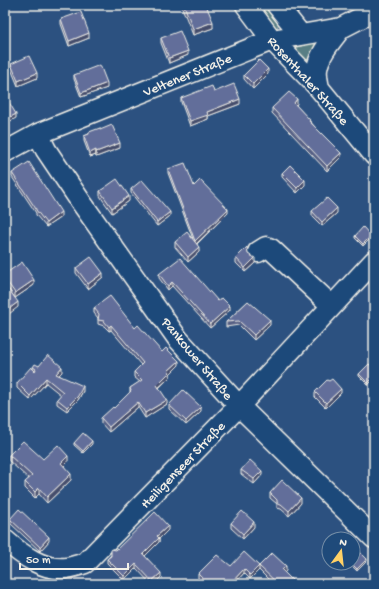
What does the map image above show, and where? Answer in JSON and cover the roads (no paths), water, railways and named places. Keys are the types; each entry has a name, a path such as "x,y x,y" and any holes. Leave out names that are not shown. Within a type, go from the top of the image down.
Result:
{"street":[{"name":"Rosenthaler Straße","path":"246,5 272,40 319,88 374,154"},
{"name":"Rosenthaler Straße","path":"277,5 301,35"},
{"name":"Veltener Straße","path":"5,152 38,134 272,40 340,28 374,11"},
{"path":"319,88 317,69 321,57 340,28"},
{"name":"Pankower Straße","path":"38,134 46,150 81,202 178,340 238,406 374,538"},
{"path":"258,252 266,247 271,249 332,306"},
{"name":"Heiligenseer Straße","path":"5,540 20,554 45,566 66,568 86,563 238,406 374,261"}]}
